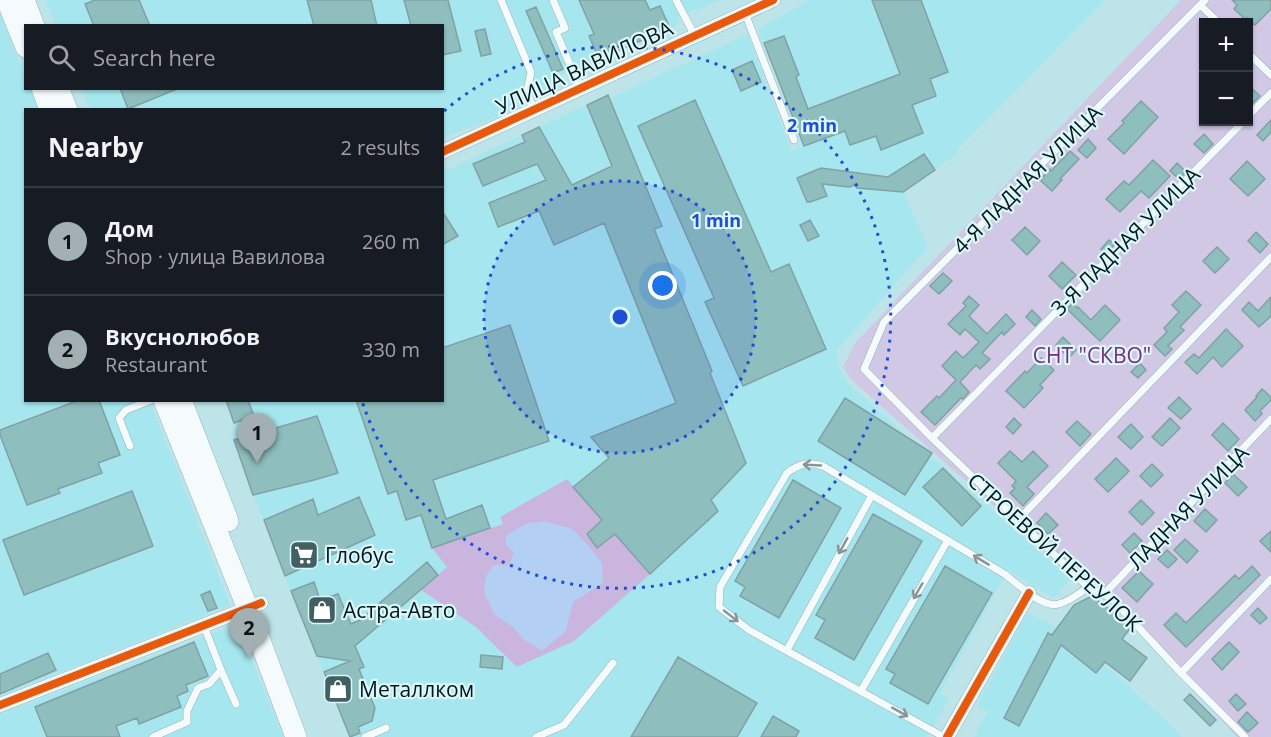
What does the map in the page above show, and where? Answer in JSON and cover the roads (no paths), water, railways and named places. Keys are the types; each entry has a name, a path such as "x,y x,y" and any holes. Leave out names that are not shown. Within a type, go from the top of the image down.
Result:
{"main road":[{"path":"7,0 24,42"},
{"path":"24,0 33,24"},
{"path":"43,90 49,108"},
{"path":"59,90 66,108"},
{"path":"165,402 312,737"},
{"path":"182,402 255,606 296,737"}],"street":[{"name":"УЛИЦА ВАВИЛОВА","path":"444,151 773,0"},
{"path":"946,737 1029,593"},
{"path":"0,705 255,606"}],"lane":[{"path":"501,0 531,72 527,92 534,110"},
{"path":"553,0 565,28 556,32 580,88"},
{"path":"676,0 694,36"},
{"path":"1203,3 1215,18"},
{"name":"4-Я ЛАДНАЯ УЛИЦА","path":"864,369 884,322 1203,3"},
{"path":"746,13 794,140"},
{"path":"1253,58 1271,75"},
{"path":"1253,111 1271,93"},
{"name":"3-Я ЛАДНАЯ УЛИЦА","path":"932,438 1239,126"},
{"path":"1017,521 1271,258"},
{"name":"СТРОЕВОЙ ПЕРЕУЛОК","path":"864,369 1017,521 1088,587 1104,594 1114,602 1245,737"},
{"path":"130,447 119,418 126,410 146,402"},
{"name":"ЛАДНАЯ УЛИЦА","path":"1104,594 1271,419"},
{"path":"946,737 749,630 719,608 720,587 787,472 796,465 812,463 823,466 1006,575 1029,593 1047,603 1058,605 1088,587"},
{"path":"786,650 872,495"},
{"path":"861,691 948,540"},
{"path":"1181,673 1271,579"},
{"path":"204,626 236,704"},
{"path":"537,737 564,725 613,663"},
{"path":"153,737 187,722 187,711 198,688 209,684 221,670"},
{"path":"365,737 386,728"}],"place":[{"name":"Дом","path":"257,463"},
{"name":"Глобус","path":"304,555"},
{"name":"Астра-Авто","path":"322,610"},
{"name":"Вкуснолюбов","path":"249,658"},
{"name":"Металлком","path":"338,689"}],"park label":[{"name":"СНТ \"СКВО\"","path":"1092,355"}]}
